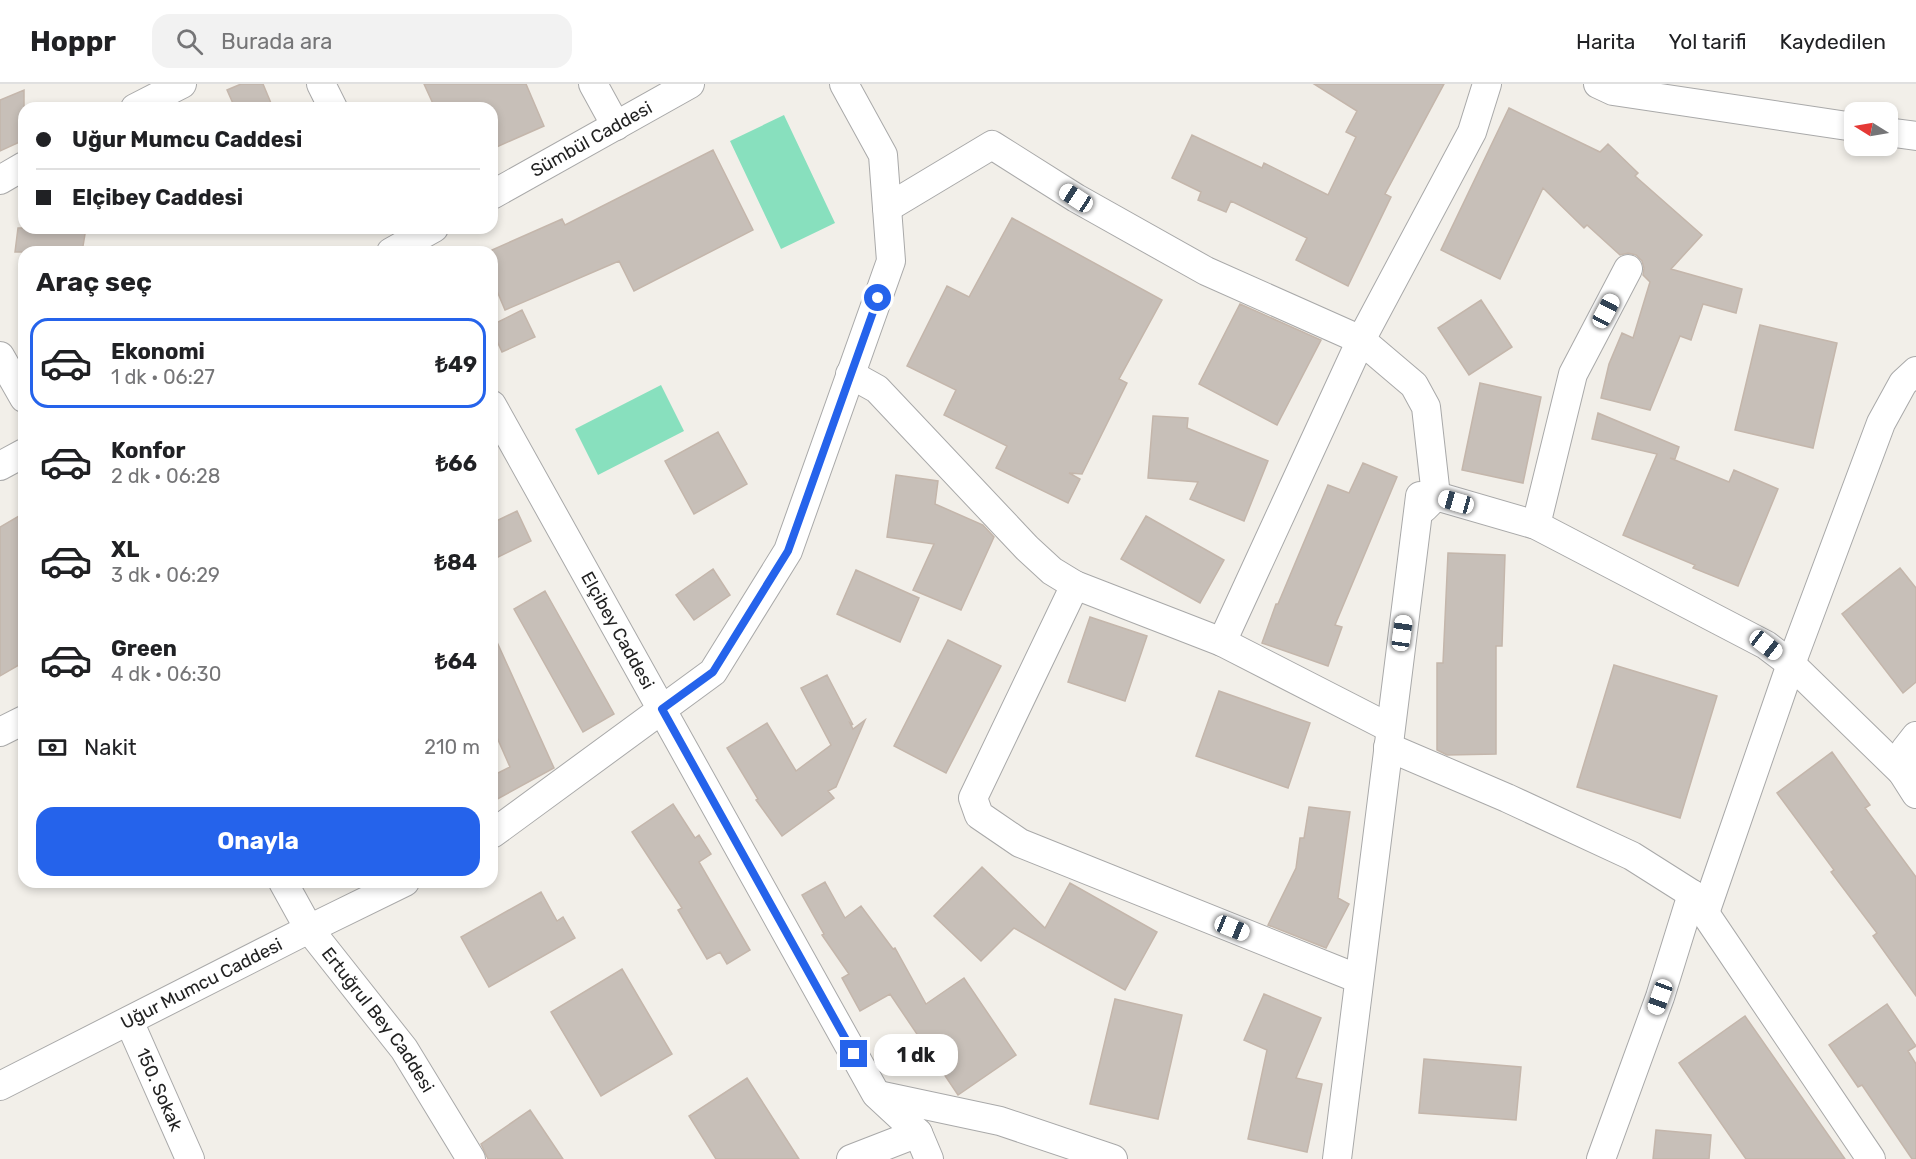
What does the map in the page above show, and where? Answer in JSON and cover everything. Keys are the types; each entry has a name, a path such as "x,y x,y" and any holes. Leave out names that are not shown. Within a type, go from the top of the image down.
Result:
{"street":[{"path":"147,102 182,84"},
{"path":"321,84 330,102"},
{"path":"593,84 616,126"},
{"name":"Sümbül Caddesi","path":"498,192 690,84"},
{"path":"498,830 713,672 788,551 891,261 883,155 844,84"},
{"path":"1222,642 1361,340 1472,132 1487,84"},
{"path":"1598,84 1613,91 1844,126"},
{"path":"1898,133 1916,135"},
{"path":"887,208 992,145 1076,198 1206,270 1361,340 1414,385 1426,407 1427,505 1389,738 1337,1159"},
{"path":"0,180 18,170"},
{"path":"398,244 420,234"},
{"path":"1536,525 1573,374 1628,269"},
{"path":"0,356 18,388"},
{"path":"1601,1159 1660,997 1791,664 1881,423 1903,383 1916,371"},
{"path":"850,374 878,389 1052,571 1075,585 1222,642 1389,738 1507,798 1632,856 1698,903 1871,1159"},
{"name":"Elçibey Caddesi","path":"498,416 876,1094 918,1133 929,1159"},
{"path":"0,465 18,456"},
{"path":"1427,505 1536,525 1766,645 1791,664 1909,782"},
{"path":"1075,585 973,798 979,815 1020,843 1359,979"},
{"path":"0,732 18,723"},
{"path":"1909,782 1905,750 1916,735"},
{"name":"Ertuğrul Bey Caddesi","path":"286,888 309,929 404,1049 471,1159"},
{"name":"Uğur Mumcu Caddesi","path":"0,1086 393,888"},
{"name":"150. Sokak","path":"129,1021 190,1159"},
{"path":"876,1094 1000,1121 1113,1159"},
{"path":"851,1159 918,1133"}],"green space":[{"path":"784,115 835,223 781,249 730,141"},
{"path":"661,385 684,431 598,475 575,429"}],"building":[{"path":"241,84 263,84 270,102 232,102 227,90"},
{"path":"424,84 526,84 544,126 498,146 498,102 432,102"},
{"path":"1314,84 1444,84 1385,194 1391,197 1348,286 1296,260 1307,238 1231,201 1226,212 1198,200 1201,192 1172,178 1192,135 1262,168 1264,163 1328,195 1356,137 1346,132 1357,111"},
{"path":"24,90 24,102 18,102 18,143 0,151 0,100"},
{"path":"1509,108 1600,152 1608,144 1638,173 1635,176 1702,235 1671,269 1742,289 1736,313 1703,304 1691,340 1680,336 1650,410 1601,398 1609,364 1622,333 1633,338 1650,282 1643,275 1642,261 1636,255 1628,253 1620,255 1587,225 1584,228 1543,188 1500,279 1441,250"},
{"path":"713,150 753,230 634,291 619,261 505,310 498,293 498,247 562,219 565,225"},
{"path":"1012,218 1162,300 1119,379 1127,383 1082,474 1069,473 1080,479 1068,503 996,468 1007,446 944,415 956,390 907,366 947,286 969,297"},
{"path":"18,228 18,234 85,234 83,246 18,246 18,252 15,252"},
{"path":"1481,300 1512,347 1469,375 1438,328"},
{"path":"1240,304 1321,340 1277,425 1199,384"},
{"path":"522,310 535,337 502,352 498,343 498,322"},
{"path":"1760,325 1837,343 1813,448 1735,430"},
{"path":"1480,383 1541,397 1523,483 1462,470"},
{"path":"1598,413 1679,447 1675,459 1670,458 1729,482 1734,470 1778,489 1738,586 1623,535 1657,454 1592,439"},
{"path":"1153,416 1188,418 1187,428 1268,461 1244,521 1190,499 1198,482 1148,478"},
{"path":"718,432 747,484 694,514 665,461"},
{"path":"1363,463 1397,477 1335,625 1342,627 1328,666 1262,643 1276,604 1278,604 1328,485 1349,493"},
{"path":"896,475 938,481 935,504 983,525 994,537 961,610 913,590 934,544 887,537"},
{"path":"517,511 531,541 498,557 498,520"},
{"path":"18,516 18,666 0,676 0,527"},
{"path":"1146,516 1224,560 1200,603 1121,559"},
{"path":"1448,553 1505,555 1502,646 1496,646 1496,754 1447,755 1437,750 1437,663 1443,663"},
{"path":"1900,568 1916,588 1916,682 1903,693 1842,614"},
{"path":"713,569 730,595 694,620 676,595"},
{"path":"856,570 919,598 900,642 837,614"},
{"path":"545,591 614,714 583,732 514,609"},
{"path":"1090,617 1147,636 1125,701 1068,682"},
{"path":"948,640 1001,666 946,773 894,746"},
{"path":"498,644 554,768 498,799 498,773 510,767 498,740"},
{"path":"1614,665 1717,696 1680,818 1577,787"},
{"path":"827,675 853,729 865,720 836,787 828,791 834,798 782,836 756,800 758,799 727,748 767,723 796,771 831,745 801,688"},
{"path":"1219,691 1310,723 1288,788 1196,756"},
{"path":"1832,752 1870,805 1865,808 1916,877 1916,996 1873,936 1877,933 1831,872 1834,870 1777,793"},
{"path":"673,804 695,838 699,835 711,854 699,862 750,950 727,964 720,952 707,959 678,910 682,908 632,832"},
{"path":"1309,807 1350,812 1338,898 1349,904 1326,948 1268,925 1296,868 1300,838 1304,838"},
{"path":"982,867 1045,928 1070,883 1157,932 1125,990 1014,928 981,961 934,916"},
{"path":"825,882 845,918 861,906 893,949 895,948 926,1004 964,978 1016,1055 958,1095 890,994 860,1011 842,978 849,974 822,935 824,934 802,895"},
{"path":"541,892 557,921 563,917 575,938 489,987 461,937"},
{"path":"622,969 672,1054 601,1096 551,1012"},
{"path":"1264,994 1321,1018 1296,1078 1322,1084 1307,1152 1248,1139 1267,1050 1244,1040"},
{"path":"1115,999 1182,1015 1158,1119 1090,1104"},
{"path":"1887,1004 1916,1046 1908,1051 1916,1064 1916,1159 1912,1159 1862,1085 1858,1087 1829,1045"},
{"path":"1745,1016 1845,1159 1746,1159 1679,1063"},
{"path":"1424,1059 1521,1067 1516,1120 1419,1113"},
{"path":"747,1078 799,1159 716,1159 689,1116"},
{"path":"530,1110 563,1159 488,1159 481,1144"},
{"path":"1656,1130 1711,1135 1709,1159 1653,1159"}],"route":[{"path":"854,1054 662,709 713,672 788,551 878,298"}]}
